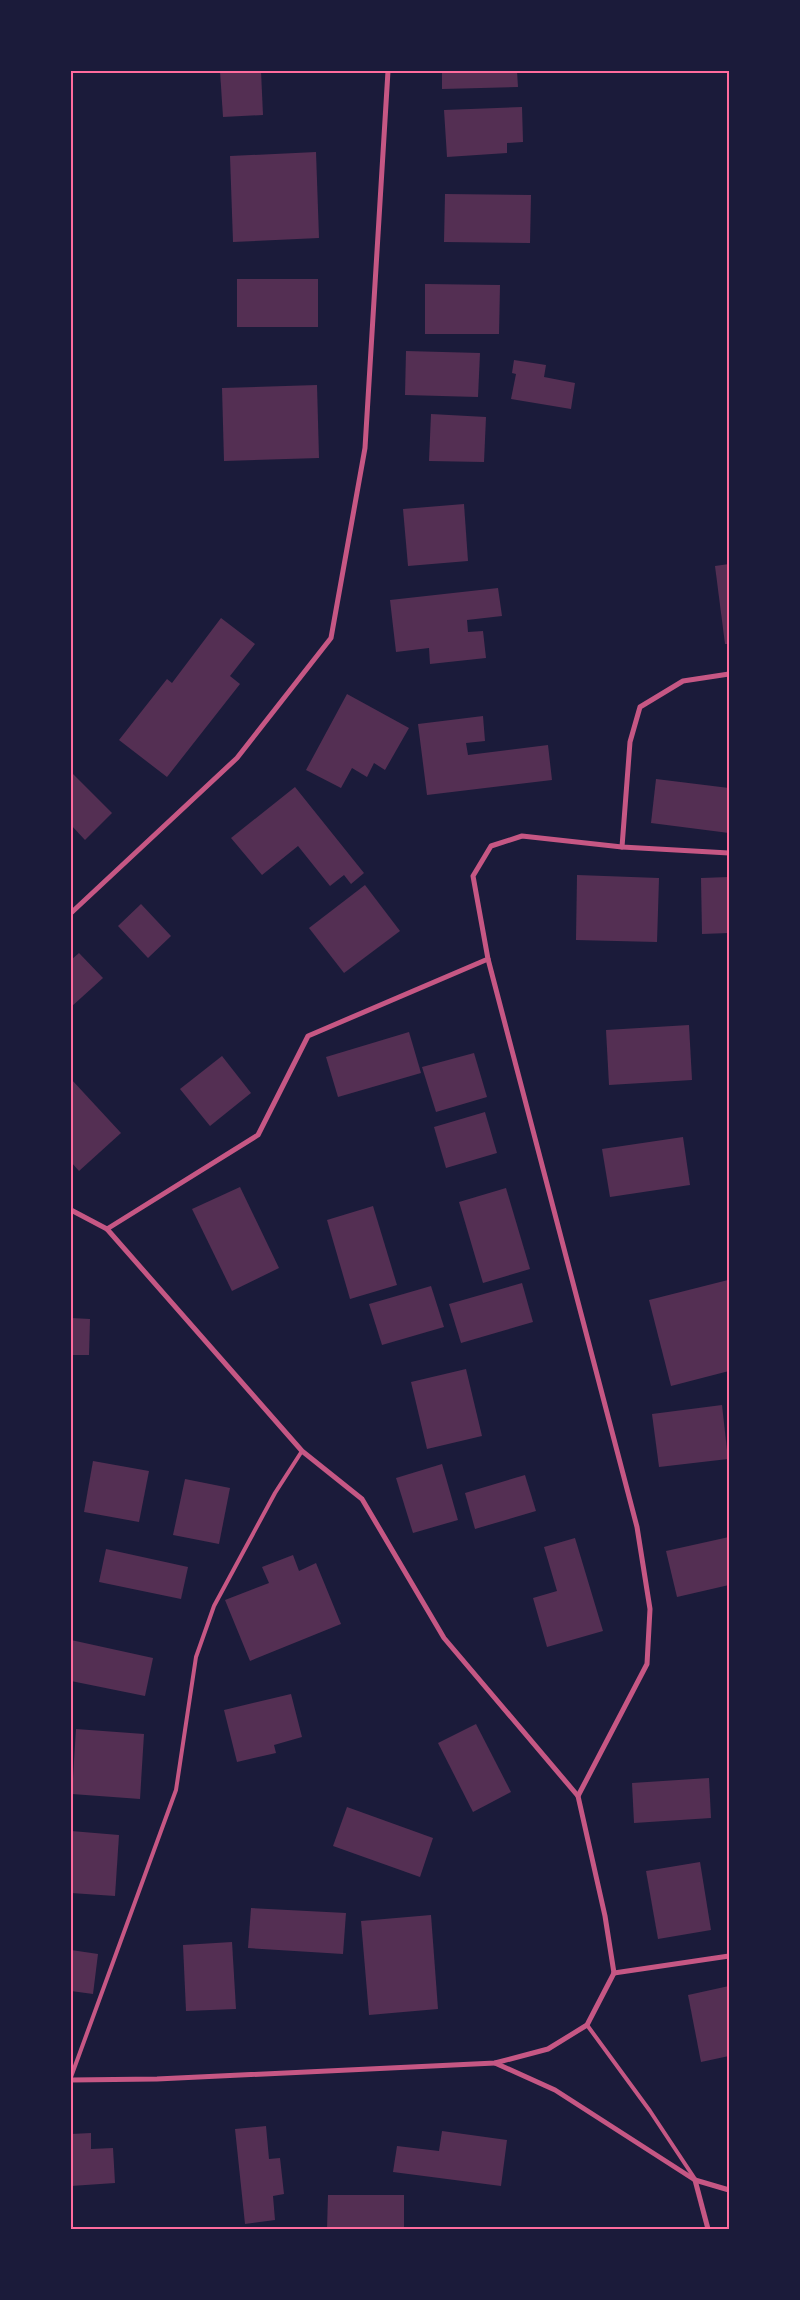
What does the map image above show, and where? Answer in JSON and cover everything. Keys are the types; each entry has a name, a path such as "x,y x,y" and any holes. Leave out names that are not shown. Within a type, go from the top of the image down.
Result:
{"street":[{"path":"71,913 237,758 331,638 365,448 388,71"},
{"path":"622,847 630,742 640,707 683,681 729,674"},
{"path":"578,1796 648,1664 650,1609 637,1527 488,958 472,876 490,846 522,836 622,847 729,853"},
{"path":"108,1229 258,1135 308,1036 488,958"},
{"path":"71,1210 108,1229 302,1450 362,1499 444,1638 578,1796 605,1916 614,1973 587,2025 548,2049 495,2063 167,2079 71,2079"},
{"path":"614,1973 729,1956"},
{"path":"495,2063 555,2090 695,2180 729,2190"},
{"path":"695,2180 708,2229"}],"lane":[{"path":"71,2079 176,1790 196,1657 214,1606 275,1493 302,1450"},
{"path":"587,2025 650,2111 695,2180"}],"building":[{"path":"220,71 261,71 263,115 223,117"},
{"path":"442,71 517,71 518,87 442,89"},
{"path":"522,107 523,142 507,143 507,153 447,157 444,110"},
{"path":"316,152 319,238 233,242 230,156"},
{"path":"445,194 531,195 530,243 444,242"},
{"path":"237,279 318,279 318,327 237,327"},
{"path":"425,284 500,285 499,334 425,334"},
{"path":"406,351 480,353 478,397 405,395"},
{"path":"514,360 546,365 544,377 575,383 571,409 511,399 516,374 512,373"},
{"path":"317,385 319,458 224,461 222,388"},
{"path":"431,414 486,417 484,462 429,461"},
{"path":"464,504 468,561 408,566 403,509"},
{"path":"729,564 729,644 725,644 715,566"},
{"path":"498,588 502,616 467,620 468,632 483,631 486,658 430,664 429,648 396,652 390,600"},
{"path":"221,618 255,644 230,676 240,684 167,777 119,740 167,679 172,683"},
{"path":"347,694 409,728 385,770 374,763 367,777 352,768 341,788 306,770"},
{"path":"483,716 485,741 466,743 468,755 548,745 552,780 427,795 418,724"},
{"path":"71,772 112,813 85,840 71,825"},
{"path":"656,779 729,788 729,833 651,823"},
{"path":"295,787 364,873 351,884 344,875 330,886 298,846 262,875 231,838"},
{"path":"577,875 659,878 657,942 576,940"},
{"path":"729,877 729,933 702,934 701,878"},
{"path":"365,885 400,931 344,973 309,928"},
{"path":"141,904 171,936 148,958 118,926"},
{"path":"79,953 103,978 71,1007 71,960"},
{"path":"689,1025 692,1080 609,1085 606,1030"},
{"path":"409,1032 421,1073 338,1097 326,1057"},
{"path":"474,1053 487,1097 436,1112 422,1067"},
{"path":"222,1056 251,1093 210,1126 180,1089"},
{"path":"71,1079 121,1133 79,1171 71,1162"},
{"path":"485,1112 497,1153 446,1168 434,1127"},
{"path":"683,1137 690,1185 610,1197 602,1149"},
{"path":"240,1187 279,1268 232,1291 192,1209"},
{"path":"506,1188 530,1269 483,1283 459,1202"},
{"path":"373,1206 397,1285 350,1299 327,1220"},
{"path":"728,1280 729,1371 671,1386 649,1300"},
{"path":"522,1283 533,1322 461,1343 449,1304"},
{"path":"431,1286 444,1327 382,1345 369,1304"},
{"path":"71,1318 90,1319 89,1355 71,1355"},
{"path":"466,1369 482,1436 427,1449 411,1382"},
{"path":"722,1405 728,1459 659,1467 652,1414"},
{"path":"93,1461 149,1471 139,1522 84,1512"},
{"path":"442,1464 458,1520 413,1533 396,1478"},
{"path":"525,1475 536,1511 475,1529 465,1493"},
{"path":"185,1479 230,1488 219,1544 173,1535"},
{"path":"729,1537 729,1585 677,1597 666,1551"},
{"path":"575,1538 603,1631 547,1647 533,1598 557,1591 544,1547"},
{"path":"106,1549 188,1567 181,1599 99,1582"},
{"path":"293,1555 299,1571 316,1563 341,1624 250,1661 225,1600 269,1583 262,1567"},
{"path":"71,1640 153,1658 145,1696 71,1681"},
{"path":"291,1694 302,1737 274,1745 276,1753 237,1762 224,1710"},
{"path":"476,1724 511,1792 473,1812 438,1743"},
{"path":"76,1729 144,1734 140,1799 72,1794"},
{"path":"709,1778 711,1818 634,1823 632,1783"},
{"path":"347,1807 433,1838 420,1877 333,1846"},
{"path":"71,1831 119,1835 115,1896 71,1893"},
{"path":"700,1862 711,1930 658,1939 646,1871"},
{"path":"251,1908 346,1913 343,1954 248,1948"},
{"path":"431,1915 438,2009 369,2015 361,1921"},
{"path":"232,1942 236,2009 186,2011 183,1945"},
{"path":"71,1950 98,1954 93,1994 71,1991"},
{"path":"729,1986 729,2056 701,2062 688,1995"},
{"path":"266,2126 269,2159 280,2158 284,2194 273,2196 275,2220 245,2224 235,2129"},
{"path":"442,2131 507,2140 501,2186 393,2172 397,2146 439,2151"},
{"path":"91,2133 91,2149 113,2148 115,2183 71,2186 71,2134"},
{"path":"328,2195 404,2195 404,2229 327,2229"}]}
